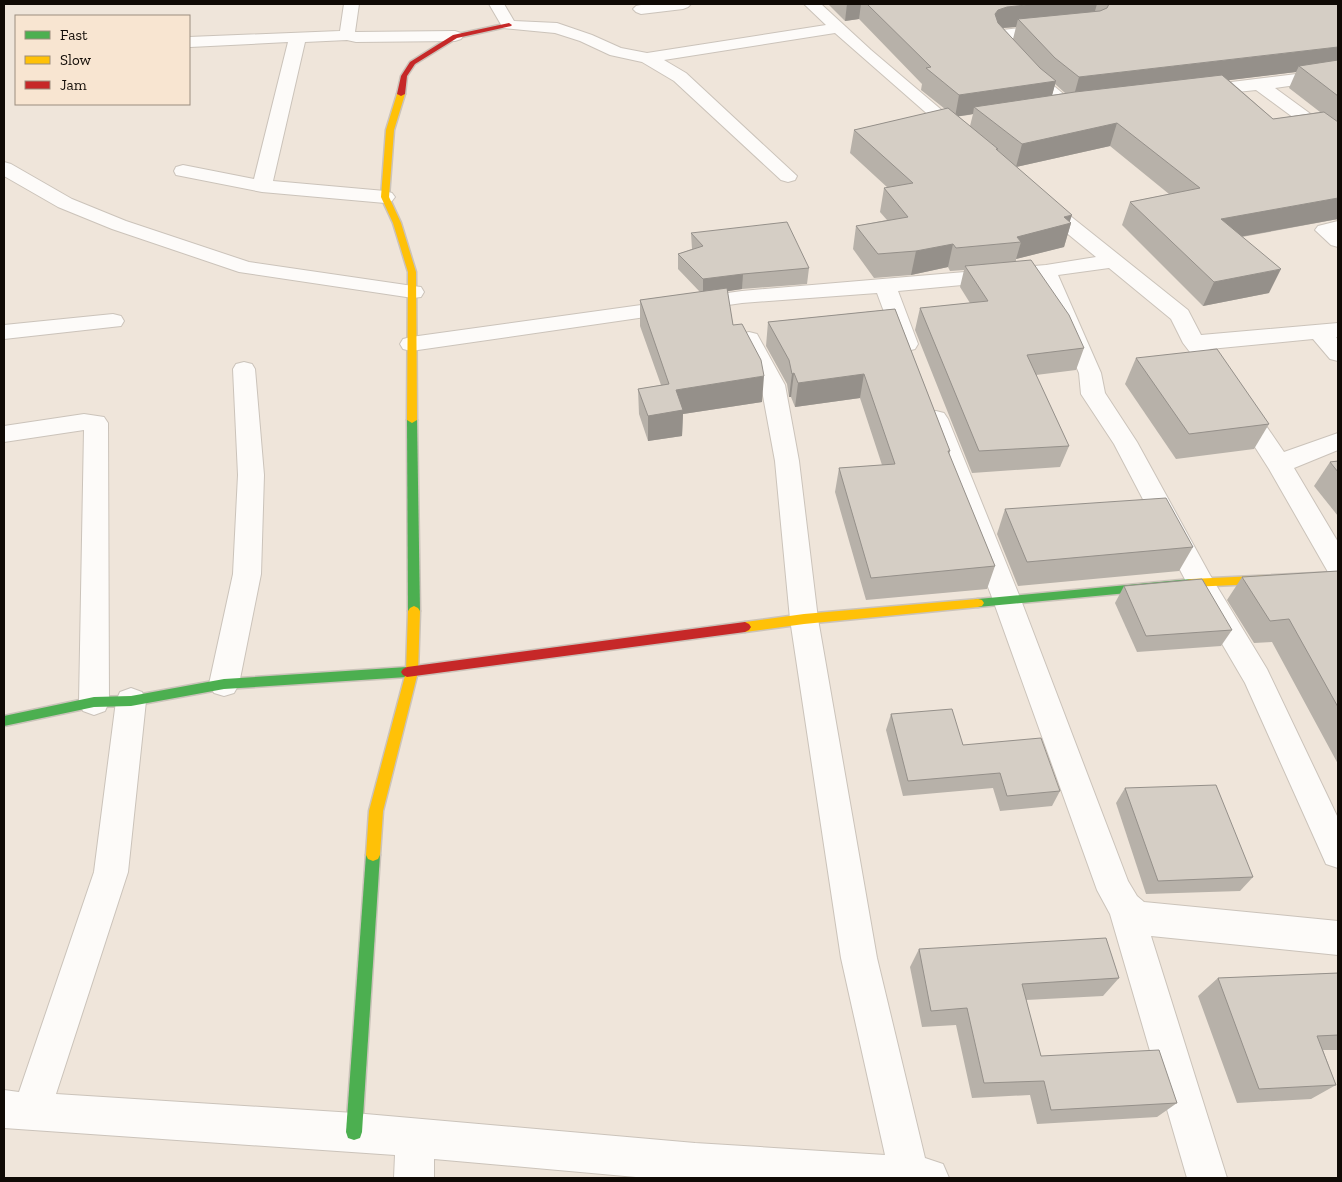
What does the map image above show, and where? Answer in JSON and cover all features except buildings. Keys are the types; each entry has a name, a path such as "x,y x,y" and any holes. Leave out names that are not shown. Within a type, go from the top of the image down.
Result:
{"street":[{"path":"346,34 352,4"},
{"path":"497,4 509,25"},
{"path":"641,9 684,4"},
{"path":"812,4 838,28 960,123 980,151"},
{"path":"190,42 346,34 356,37 455,36 509,25 557,28 586,38 616,52 646,58 664,66 680,77 788,176"},
{"path":"646,58 838,28"},
{"path":"1065,28 1002,34 1000,36 1001,40 1042,85 1068,107"},
{"path":"262,186 298,36"},
{"path":"354,1132 376,811 412,672 414,597 413,292 412,272 397,223 385,197 390,130 408,67 424,54 455,36"},
{"path":"1187,92 1259,85 1338,74"},
{"path":"1259,85 1338,142"},
{"path":"1049,110 1086,104"},
{"path":"4,168 65,203 119,224 246,268 413,292"},
{"path":"183,170 262,186 385,197"},
{"path":"1026,190 1180,315 1194,343 1224,381 1279,464 1338,565"},
{"path":"1338,226 1325,230 1338,241"},
{"path":"412,344 742,297 1046,272 1113,261"},
{"path":"1046,272 1090,373 1093,394 1125,442 1200,582 1257,678 1338,853"},
{"path":"892,285 887,290 888,296 917,370"},
{"path":"4,332 113,320"},
{"path":"1194,343 1329,331 1338,354"},
{"path":"749,339 774,385 787,461 804,619 859,958 910,1178"},
{"path":"224,684 247,574 251,475 244,369"},
{"path":"928,398 1007,600 1114,890 1125,908 1207,1178"},
{"path":"4,434 84,422 96,423 94,702"},
{"path":"1279,464 1338,441"},
{"path":"4,721 94,702 131,701 224,684 412,672 804,619 1200,582 1338,576"},
{"path":"131,701 111,872 17,1110 416,1137 696,1171 929,1178"},
{"path":"1125,908 1138,918 1338,938"},
{"path":"414,1178 416,1137"}],"traffic: fast":[{"path":"412,420 414,611"},
{"path":"978,603 1191,583"},
{"path":"4,721 94,702 131,701 224,684 407,672"},
{"path":"354,1132 373,855"}],"traffic: slow":[{"path":"401,94 390,130 385,197 397,223 412,272 412,420"},
{"path":"1191,583 1338,576"},
{"path":"745,627 804,619 978,603"},
{"path":"373,855 376,811 412,672 414,611"}],"traffic: jam":[{"path":"401,94 404,76 412,63 455,36 509,25"},
{"path":"407,672 745,627"}]}
